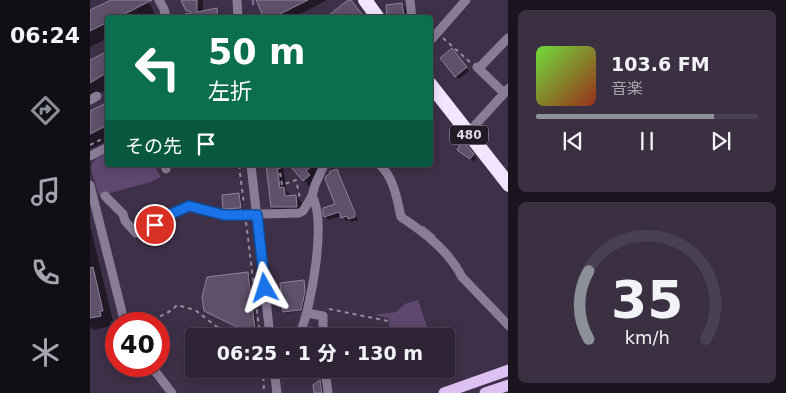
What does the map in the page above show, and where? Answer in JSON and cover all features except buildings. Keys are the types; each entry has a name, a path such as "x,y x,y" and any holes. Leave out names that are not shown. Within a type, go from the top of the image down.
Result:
{"highway":[{"path":"365,0 376,15"},
{"name":"480","path":"433,88 508,185"}],"main road":[{"path":"444,393 508,370"},
{"path":"485,393 508,385"}],"street":[{"path":"159,0 165,15"},
{"path":"237,0 238,15"},
{"path":"410,0 412,15"},
{"path":"433,38 466,0"},
{"path":"468,133 506,91 478,68 508,38"},
{"path":"90,156 105,148"},
{"path":"251,167 269,328"},
{"path":"105,196 123,214 125,221 136,233 189,206 224,215 299,213 303,211 310,199 323,167"},
{"path":"382,167 392,181 402,217 427,235 508,326"},
{"path":"90,185 122,312"},
{"path":"302,328 307,313 319,236 317,204 310,199"},
{"path":"307,313 323,316 323,328"},
{"path":"160,377 172,393"},
{"path":"275,378 277,393"},
{"path":"326,378 328,393"},
{"path":"272,393 276,383"}],"path":[{"path":"437,33 478,68"},
{"path":"90,145 105,138"},
{"path":"239,167 259,328"},
{"path":"280,167 282,185 296,180 300,199 302,201 310,199"},
{"path":"120,304 126,307 135,318 135,322 169,313 177,305 194,310 219,328"},
{"path":"317,315 329,309 388,321"},
{"path":"263,378 264,393"}],"shaded area":[{"path":"105,154 105,167 155,167 161,177 151,182 99,196 91,169 94,161"},
{"path":"418,300 427,328 389,328 389,318 374,315 396,312 405,304"}],"waterway":[{"path":"423,227 434,236"}],"route":[{"path":"155,225 171,214 189,206 224,215 257,215 265,288"}]}
